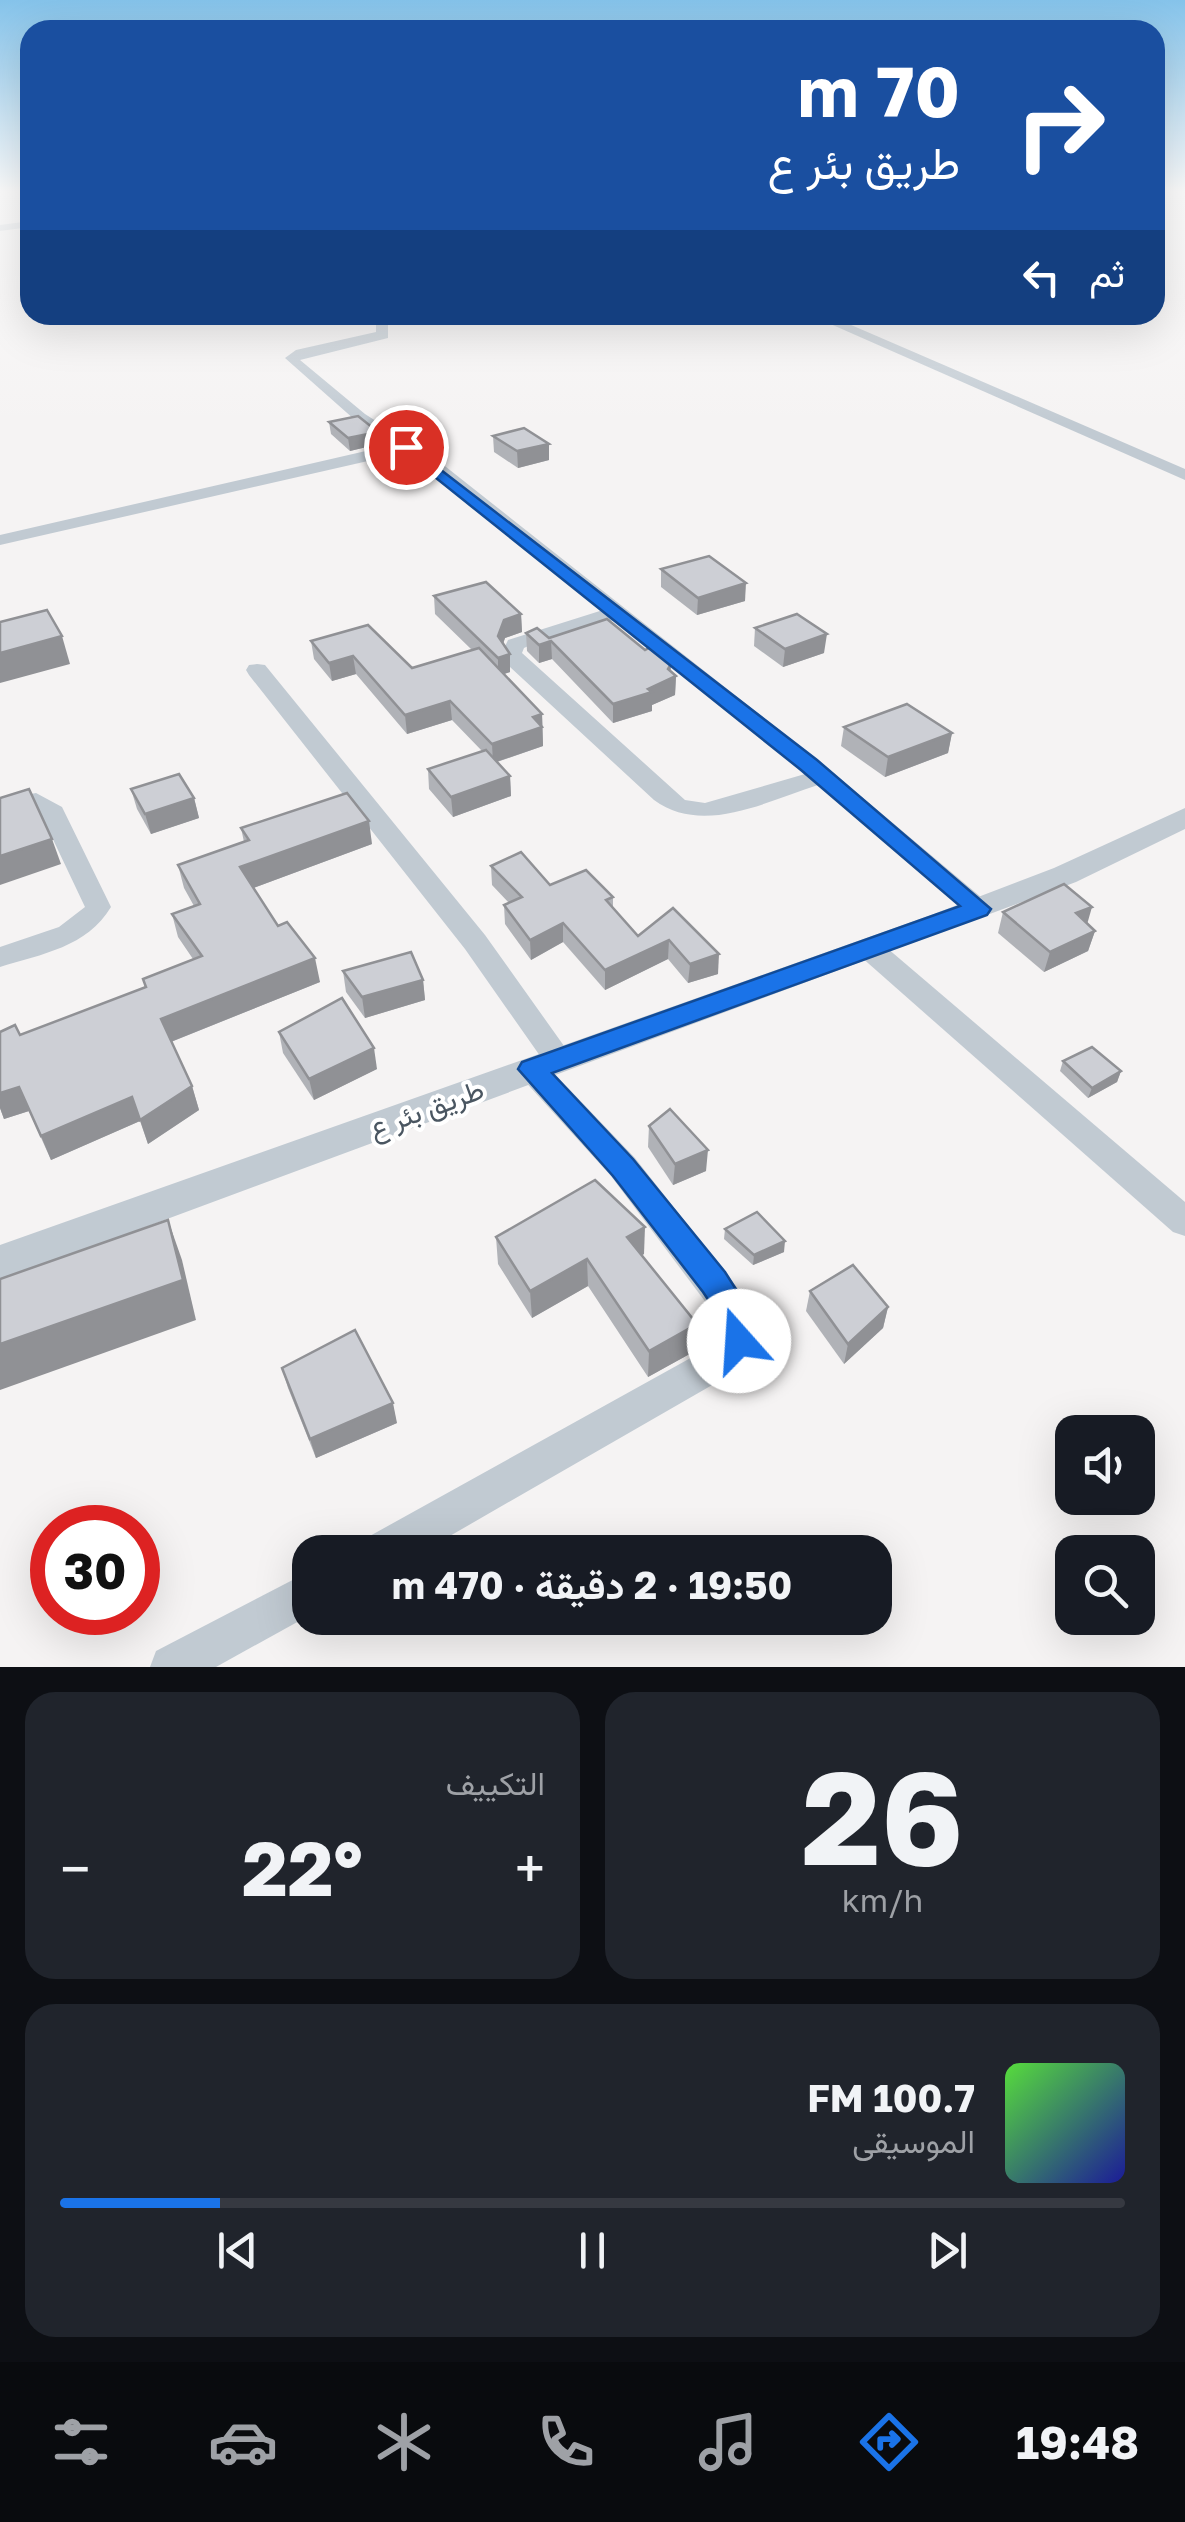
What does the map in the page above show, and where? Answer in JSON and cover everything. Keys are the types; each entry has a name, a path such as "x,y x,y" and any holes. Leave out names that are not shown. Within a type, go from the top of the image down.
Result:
{"street":[{"path":"383,325 383,334 292,358 360,417 406,447 822,776 978,909"},
{"path":"840,325 1185,475"},
{"path":"0,540 406,447"},
{"path":"615,613 515,644 512,653 517,663 663,795 678,806 706,811 822,776"},
{"path":"258,670 476,942 545,1064 737,1316 739,1341 727,1357 413,1535"},
{"path":"0,807 36,800 50,806 98,907 93,919 77,929 0,958"},
{"name":"طريق بئر ع","path":"0,1262 978,909 1065,875 1185,817"},
{"path":"870,949 1185,1222"},
{"path":"172,1667 292,1602"}],"building":[{"path":"358,416 378,432 348,438 329,422"},
{"path":"524,428 549,444 517,451 493,436"},
{"path":"709,556 746,583 698,598 661,569"},
{"path":"486,582 521,614 504,620 498,636 510,654 498,658 434,596"},
{"path":"47,610 62,636 0,653 0,622"},
{"path":"797,614 827,634 785,649 755,628"},
{"path":"607,619 645,650 649,648 671,664 668,669 676,676 648,689 652,692 613,704 551,641 539,645 526,633 537,628 549,638"},
{"path":"368,625 412,668 479,648 542,714 533,717 542,727 492,744 450,701 405,715 353,656 329,663 311,641"},
{"path":"907,704 952,733 888,757 844,727"},
{"path":"486,750 510,776 451,797 428,769"},
{"path":"179,774 194,798 145,814 131,789"},
{"path":"29,789 52,839 0,856 0,798"},
{"path":"347,793 369,821 240,867 278,926 287,922 315,958 161,1019 192,1086 140,1120 132,1097 41,1136 19,1087 0,1093 0,1032 15,1025 20,1035 146,987 143,979 202,956 172,914 200,904 178,865 249,840 241,828"},
{"path":"521,852 550,885 586,870 613,897 606,900 638,936 673,908 719,954 690,964 669,940 605,970 563,923 530,940 504,905 522,897 491,866"},
{"path":"1064,884 1092,907 1076,913 1095,931 1050,952 1003,912"},
{"path":"411,952 423,980 362,997 343,971"},
{"path":"342,998 374,1048 309,1079 279,1032"},
{"path":"1092,1047 1121,1071 1092,1088 1063,1061"},
{"path":"670,1109 708,1150 675,1164 649,1126"},
{"path":"595,1180 645,1227 627,1237 697,1324 649,1351 587,1259 530,1291 496,1237"},
{"path":"757,1212 785,1241 754,1255 725,1229"},
{"path":"168,1220 183,1280 0,1344 0,1279"},
{"path":"853,1265 888,1307 848,1344 810,1291"},
{"path":"355,1330 393,1403 310,1439 282,1368"}],"route":[{"path":"406,447 809,765 978,909 532,1069 623,1167 714,1282 737,1316 739,1341"}]}
